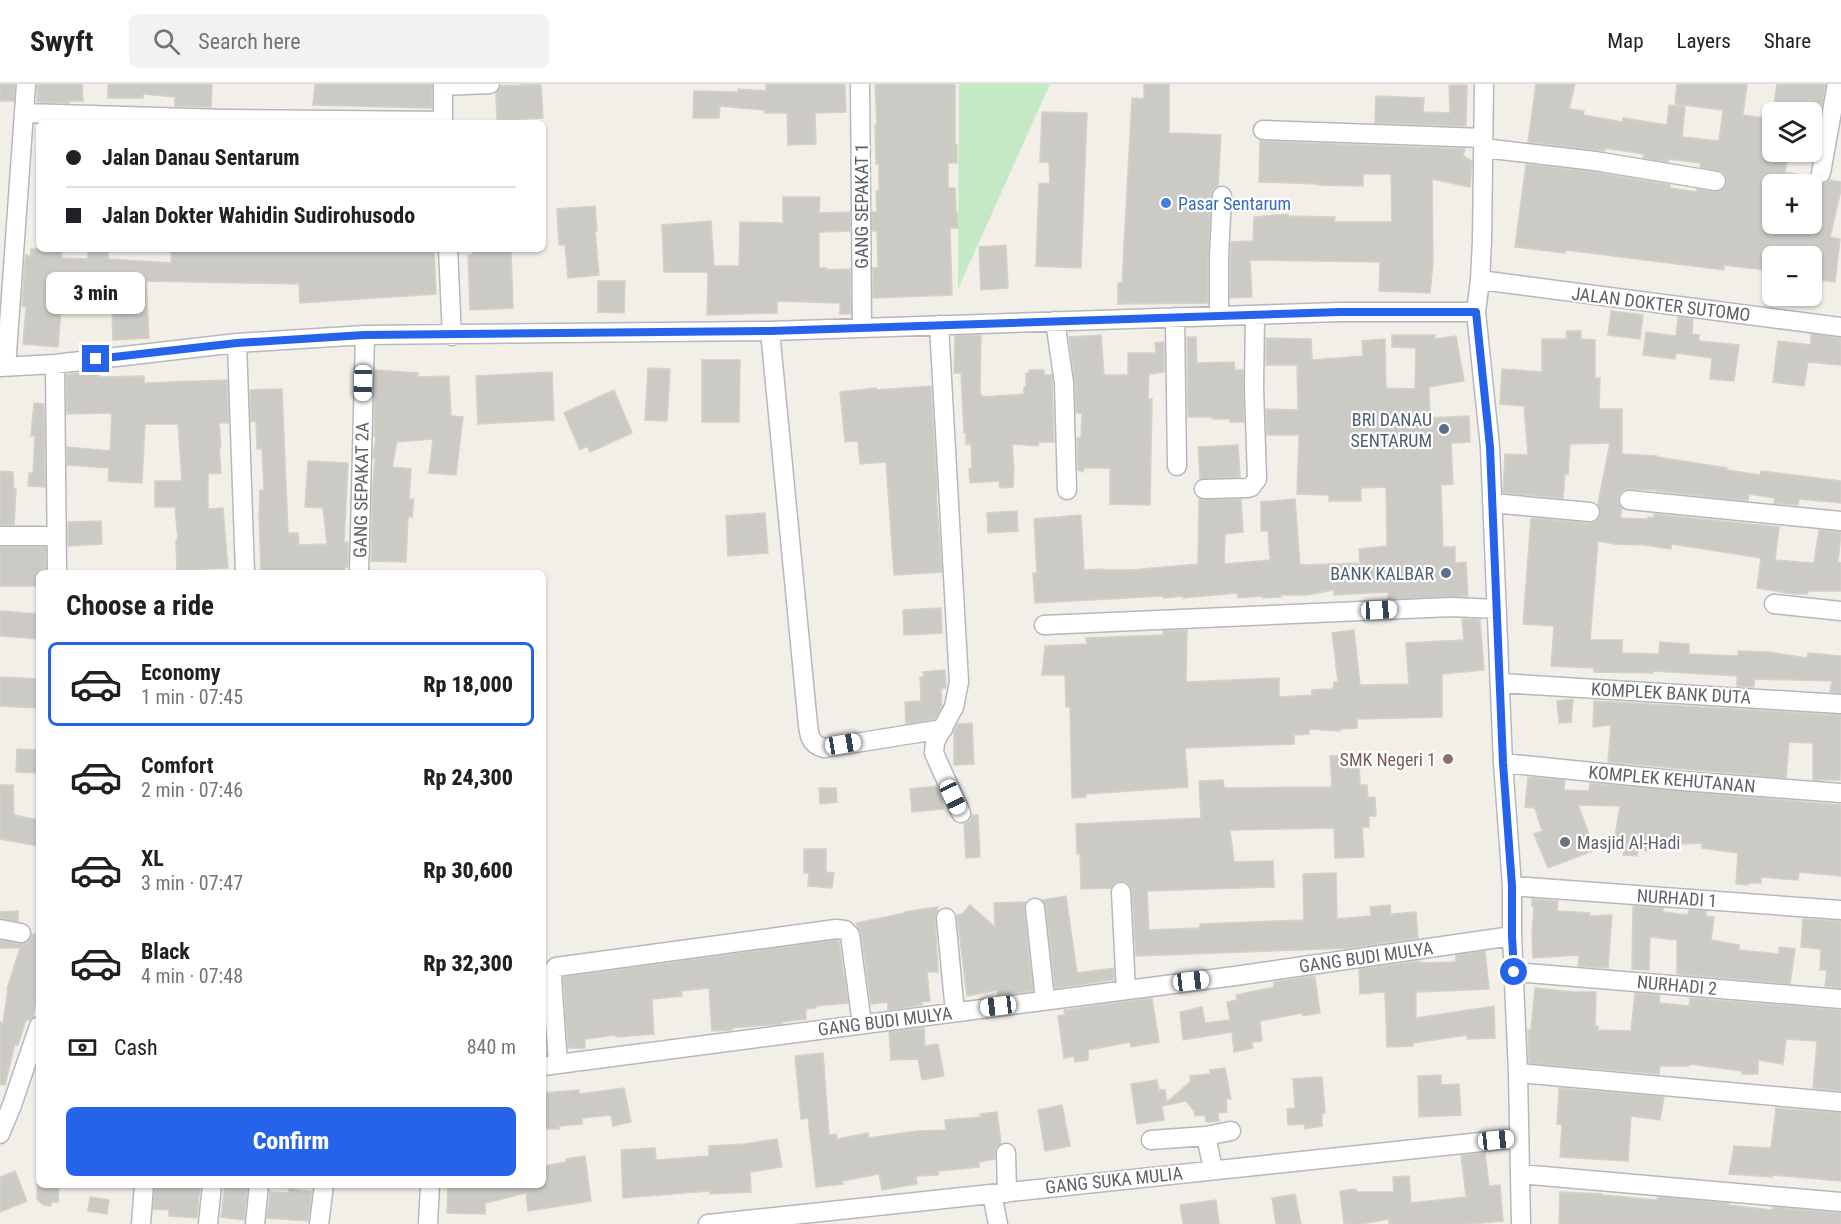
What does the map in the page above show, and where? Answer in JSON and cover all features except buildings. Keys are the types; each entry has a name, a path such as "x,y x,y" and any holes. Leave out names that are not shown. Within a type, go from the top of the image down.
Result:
{"street":[{"path":"26,84 3,367 55,364 237,343 364,335 452,336 770,331 1219,315 1476,312"},
{"path":"443,120 443,85 490,84"},
{"name":"GANG SEPAKAT 1","path":"860,84 862,328"},
{"path":"1484,84 1482,241 1476,312 1490,447 1503,763 1512,886 1521,1224"},
{"path":"1821,173 1837,84"},
{"path":"25,113 297,120"},
{"path":"1263,130 1483,143 1716,181"},
{"path":"1219,315 1222,196"},
{"path":"448,252 452,336"},
{"name":"JALAN DOKTER SUTOMO","path":"1480,280 1841,327"},
{"path":"1204,489 1247,488 1251,487 1257,479 1254,387 1255,315"},
{"path":"1175,317 1177,466"},
{"path":"1055,321 1064,383 1067,490"},
{"path":"939,325 959,682 954,707 935,742 934,753 961,813"},
{"path":"770,331 811,742 824,748 943,729"},
{"name":"GANG SEPAKAT 2A","path":"359,570 364,335"},
{"path":"237,343 245,570"},
{"path":"55,364 57,570"},
{"path":"1629,500 1841,521"},
{"path":"1492,503 1590,512"},
{"path":"0,536 49,536"},
{"path":"1774,604 1841,611"},
{"path":"1044,625 1451,608 1497,609"},
{"name":"KOMPLEK BANK DUTA","path":"1501,683 1841,704"},
{"name":"KOMPLEK KEHUTANAN","path":"1503,763 1683,781 1841,793"},
{"name":"NURHADI 1","path":"1512,886 1841,910"},
{"path":"1121,892 1126,990"},
{"path":"1035,908 1045,1000"},
{"path":"946,918 955,1012"},
{"path":"0,929 21,933"},
{"path":"551,1065 552,978 556,967 836,929 845,930 850,934 862,1024"},
{"name":"GANG BUDI MULYA","path":"551,1065 1126,990 1512,936"},
{"name":"NURHADI 2","path":"1514,972 1841,999"},
{"path":"0,1134 36,1035"},
{"path":"1518,1072 1841,1102"},
{"path":"1151,1140 1206,1136 1231,1131"},
{"path":"1206,1136 1213,1169"},
{"name":"GANG SUKA MULIA","path":"708,1224 863,1216 1000,1193 1519,1138"},
{"path":"998,1224 1006,1153"},
{"path":"1520,1174 1841,1202"},
{"path":"141,1224 144,1188"},
{"path":"208,1224 212,1188"},
{"path":"255,1224 259,1188"},
{"path":"319,1224 324,1188"},
{"path":"428,1224 430,1188"}],"green space":[{"path":"959,84 1050,84 958,289"}],"place":[{"name":"Pasar Sentarum","path":"1166,203"},
{"name":"BRI DANAU SENTARUM","path":"1444,429"},
{"name":"BANK KALBAR","path":"1446,573"},
{"name":"SMK Negeri 1","path":"1448,759"},
{"name":"Masjid Al-Hadi","path":"1565,842"}],"route":[{"path":"96,359 237,343 364,335 452,336 770,331 1340,312 1476,312 1490,447 1503,763 1512,886 1514,972"}]}
